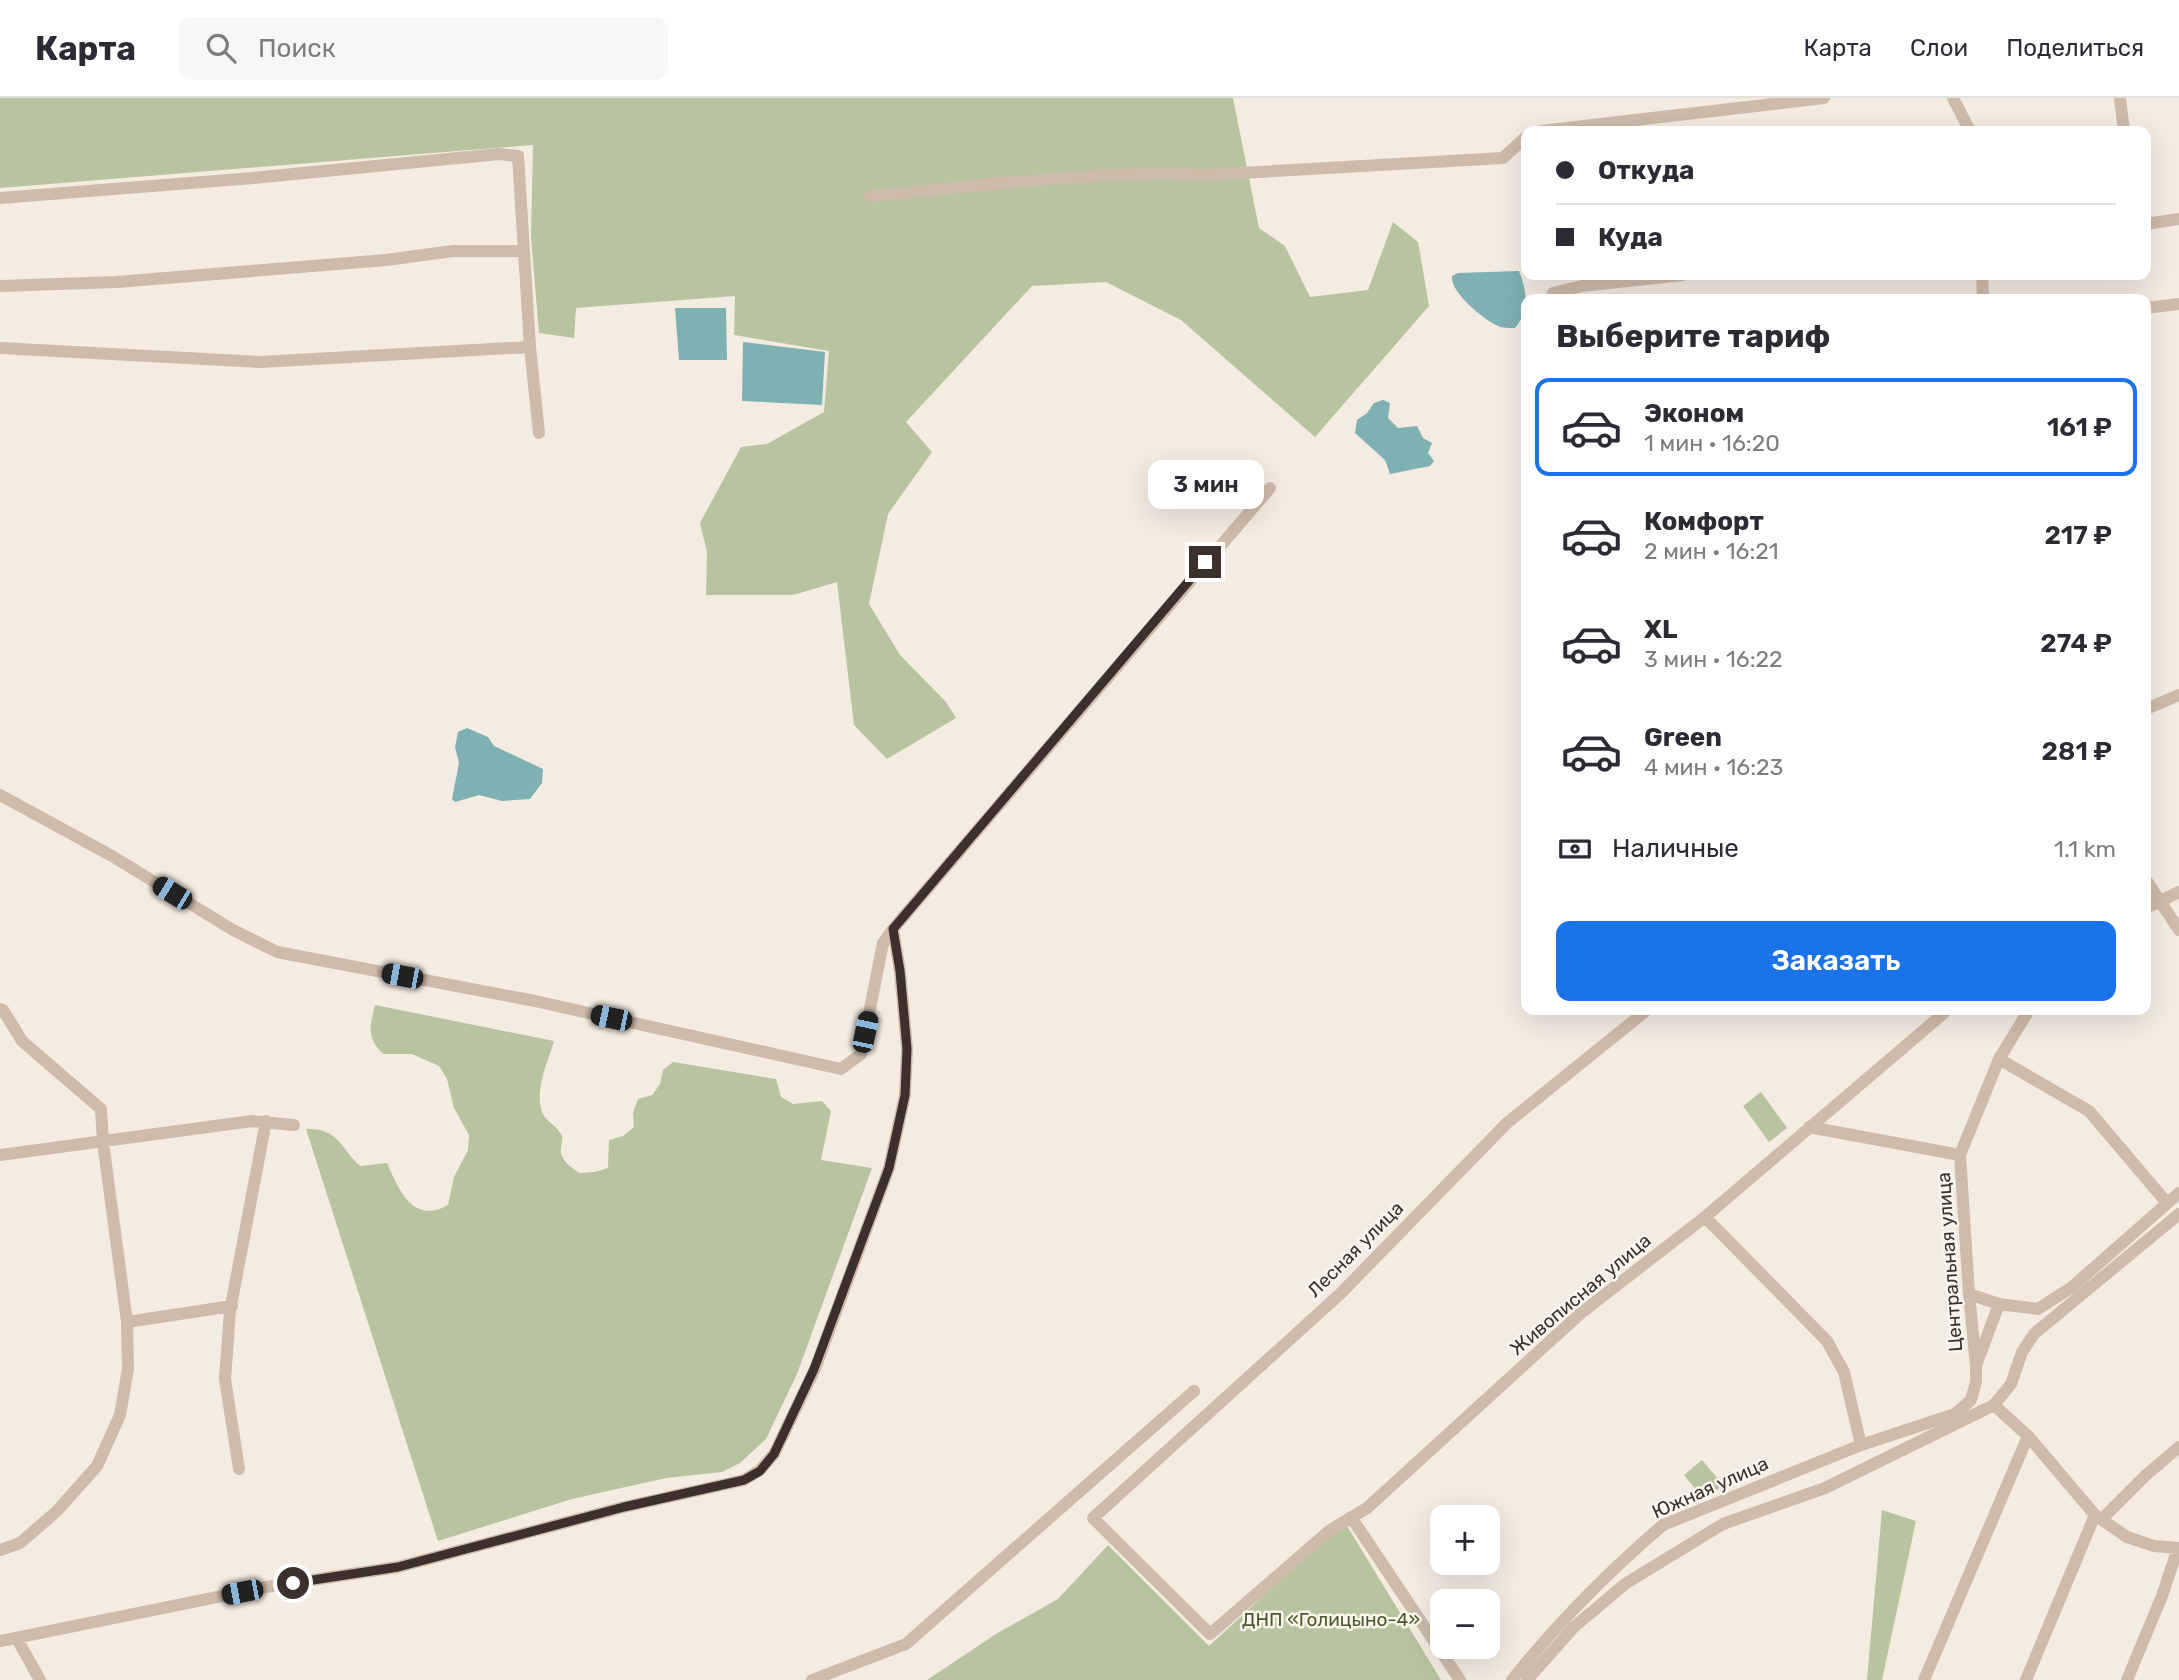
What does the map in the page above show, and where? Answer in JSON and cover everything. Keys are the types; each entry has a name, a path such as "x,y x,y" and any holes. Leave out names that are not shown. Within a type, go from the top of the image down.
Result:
{"street":[{"path":"1584,126 1824,98"},
{"path":"1953,98 1967,126"},
{"path":"2120,98 2123,126"},
{"path":"870,196 1076,177 1206,175 1503,158 1521,142"},
{"path":"0,198 253,178 499,154 518,156 530,347 539,433"},
{"path":"2151,223 2179,219"},
{"path":"0,286 117,282 386,260 453,251 523,251"},
{"path":"1553,294 1582,286 1637,280"},
{"path":"2151,307 2179,304"},
{"path":"0,348 260,362 530,347"},
{"path":"0,795 112,856 233,930 277,952 535,1001 841,1069 861,1054 883,943 893,929 1269,488"},
{"path":"2151,707 2179,695"},
{"path":"2151,887 2179,930"},
{"path":"2151,905 2179,892"},
{"path":"0,1641 266,1587 398,1567 624,1507 744,1480 760,1471 774,1454 814,1369 889,1168 905,1095 907,1049 893,929"},
{"path":"0,1009 22,1041 101,1109 127,1322 128,1369 120,1415 97,1466 57,1511 20,1543 0,1550"},
{"name":"Лесная улица","path":"1210,1634 1093,1518 1340,1293 1507,1123 1641,1015"},
{"name":"Живописная улица","path":"1210,1634 1329,1531 1367,1508 1581,1313 1705,1217 1942,1015"},
{"name":"Центральная улица","path":"1971,1400 1976,1382 1976,1366 1960,1156 1999,1059 2026,1015"},
{"path":"1999,1059 2089,1111 2167,1203"},
{"path":"0,1155 252,1121 294,1125"},
{"path":"239,1469 225,1379 232,1306 266,1121"},
{"path":"1809,1127 1960,1156"},
{"path":"1969,1294 1999,1304 2038,1309 2072,1287 2179,1193"},
{"path":"1527,1680 1574,1627 1625,1584 1723,1524 1825,1488 1994,1405 2011,1384 2022,1352 2034,1334 2179,1214"},
{"path":"1705,1217 1827,1341 1844,1372 1861,1445"},
{"path":"1976,1366 1999,1304"},
{"path":"127,1322 232,1306"},
{"path":"812,1680 906,1644 1194,1391"},
{"name":"Южная улица","path":"1512,1680 1551,1631 1663,1525 1861,1445 1955,1414 1971,1400"},
{"path":"1994,1405 2028,1436 2098,1517 2127,1537 2154,1546 2179,1548 2127,1680"},
{"path":"1924,1680 2028,1436"},
{"path":"2026,1680 2098,1517 2179,1447"},
{"path":"1351,1517 1460,1680"},
{"path":"17,1639 40,1680"}],"green space":[{"path":"0,98 1233,98 1259,228 1285,246 1310,297 1368,290 1393,222 1418,242 1429,306 1315,437 1181,320 1106,282 1032,286 906,422 932,452 888,514 869,604 900,655 946,702 956,718 887,759 854,725 837,582 793,595 706,595 707,552 700,523 741,447 767,444 824,412 829,351 734,335 735,296 576,308 574,338 539,333 531,237 533,145 0,188"},
{"path":"375,1005 554,1041 540,1088 541,1107 544,1116 562,1136 562,1156 579,1173 608,1168 609,1140 623,1136 634,1127 633,1113 638,1099 652,1095 660,1084 663,1070 673,1062 776,1079 781,1097 793,1104 822,1101 831,1111 821,1160 872,1168 797,1374 766,1439 740,1463 722,1472 666,1478 572,1499 438,1541 306,1129 332,1135 360,1166 387,1163 402,1193 416,1208 436,1210 448,1205 454,1177 468,1150 469,1135 454,1108 447,1079 439,1066 412,1054 383,1054 378,1048 371,1031"},
{"path":"1761,1092 1787,1128 1769,1142 1743,1106"},
{"path":"1702,1460 1723,1485 1704,1500 1684,1475"},
{"path":"1882,1510 1916,1521 1882,1680 1867,1680"},
{"name":"ДНП «Голицыно-4»","path":"1344,1521 1441,1680 927,1680 996,1634 1058,1599 1108,1545 1209,1646"}],"water":[{"path":"1519,271 1525,294 1521,294 1521,319 1515,328 1500,327 1469,304 1456,290 1453,282 1452,276 1458,273"},
{"path":"675,308 726,308 727,360 679,360"},
{"path":"743,342 825,352 822,405 742,401"},
{"path":"1383,400 1390,403 1388,418 1398,428 1417,426 1423,438 1432,443 1428,453 1434,461 1430,466 1390,474 1385,460 1355,433 1357,420 1367,413 1374,403"},
{"path":"467,728 488,737 494,746 543,769 542,783 530,799 502,801 479,795 455,802 452,799 459,763 455,747 458,732"}],"route":[{"path":"293,1583 398,1567 624,1507 744,1480 760,1471 774,1454 814,1369 889,1168 905,1095 907,1049 893,929 1205,562"}]}
